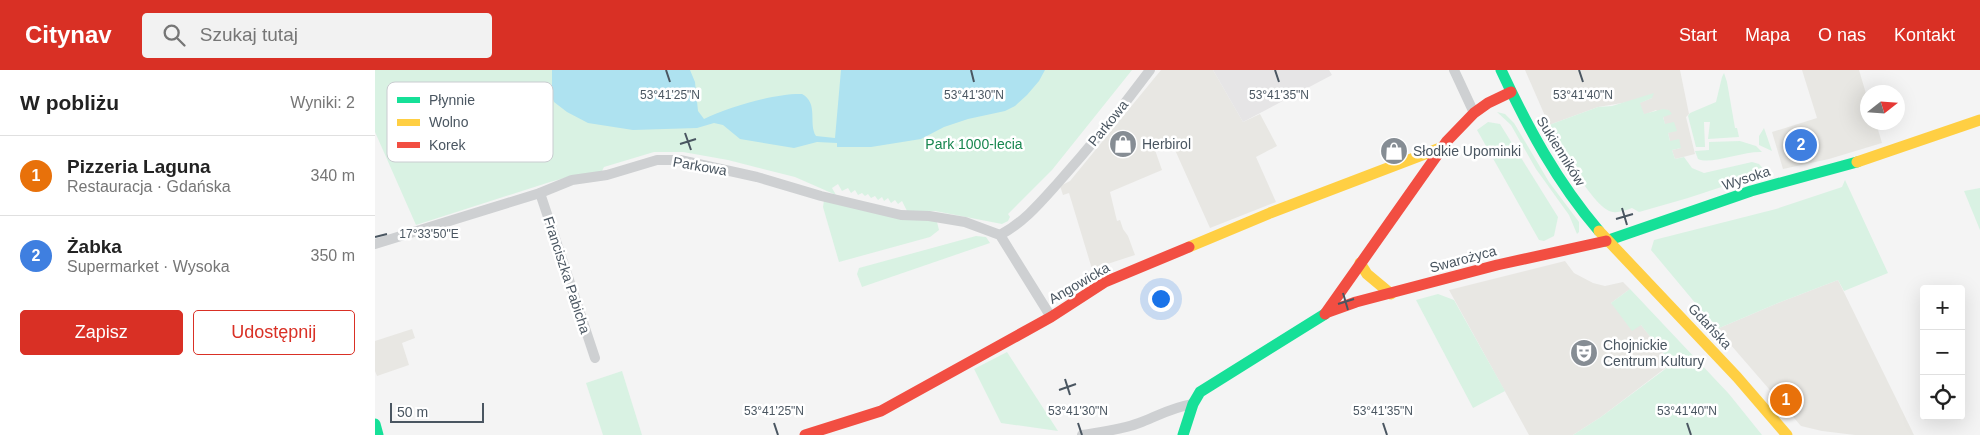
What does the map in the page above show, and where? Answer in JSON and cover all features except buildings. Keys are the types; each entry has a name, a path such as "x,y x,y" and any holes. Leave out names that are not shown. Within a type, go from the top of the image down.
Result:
{"street":[{"name":"Parkowa","path":"375,244 540,193 572,180 607,175 657,160 681,160 722,169 821,196 901,215 929,216 965,222 1000,235 1016,226 1070,169 1150,70"},
{"path":"1454,70 1474,113"},
{"name":"Sukienników","path":"1501,70 1537,144 1582,210 1609,240"},
{"path":"1328,312 1359,263 1421,176 1457,130 1474,113 1488,103 1511,92"},
{"name":"Wysoka","path":"1609,240 1751,191 1854,163 1980,120"},
{"name":"Angowicka","path":"805,435 881,411 1051,317 1105,282 1270,213 1443,147"},
{"path":"1405,162 1414,167 1421,176"},
{"name":"Franciszka Pabicha","path":"540,193 595,358"},
{"path":"1000,235 1051,317"},
{"name":"Swarożyca","path":"1193,404 1197,394 1211,383 1328,312 1355,302 1497,265 1609,240"},
{"name":"Gdańska","path":"1609,240 1770,413 1787,435"},
{"path":"1359,263 1367,274 1391,294"},
{"path":"1082,435 1110,431 1137,424 1175,407 1193,404 1183,435"},
{"path":"375,424 378,435"}],"shaded area":[{"path":"1161,70 1213,70 1243,122 1260,114 1277,146 1256,157 1276,202 1210,228 1175,150 1155,150 1162,170 1110,192 1117,221 1120,220 1135,255 1092,269 1069,193 1063,195 1060,186 1070,181"},
{"path":"1213,70 1329,70 1332,75 1243,122"},
{"path":"1525,70 1680,70 1689,114 1686,117 1695,154 1675,159 1672,150 1681,148 1670,141 1668,133 1676,130 1665,125 1663,116 1656,110 1644,115 1639,103 1652,98 1598,107 1549,125"},
{"path":"1802,70 1859,70 1863,85 1860,85 1860,130 1878,130 1882,143 1829,159 1783,169 1772,132 1817,118"},
{"path":"1565,261 1574,273 1593,283 1605,286 1623,282 1630,289 1611,303 1641,325 1672,363 1601,417 1573,435 1529,435 1449,290"},
{"path":"1838,280 1914,435 1855,435 1801,426 1717,329"},
{"path":"412,329 415,338 402,343 409,365 377,376 375,371 375,341"}],"green space":[{"name":"Park 1000-lecia","path":"375,70 1132,70 1052,170 1008,214 1010,217 1008,221 1002,224 935,211 908,213 902,201 898,204 895,200 891,203 888,198 884,201 882,197 878,200 875,196 871,198 868,194 865,196 862,193 858,195 855,190 851,193 848,188 842,191 838,184 832,188 836,195 795,177 728,160 683,152 654,152 604,167 601,173 572,176 550,182 416,225 388,162 553,162 553,82 387,82 387,159 375,132"},
{"path":"1724,73 1735,128 1737,128 1739,137 1708,139 1710,122 1704,122 1705,147 1696,147 1688,116 1690,113 1716,102"},
{"path":"1654,93 1652,98 1640,103 1644,114 1663,109 1669,110 1672,114 1663,117 1665,124 1674,122 1677,131 1668,133 1670,141 1679,139 1681,148 1672,150 1675,159 1684,157 1692,168 1704,173 1752,162 1759,164 1764,170 1760,170 1758,175 1639,212 1632,208 1613,212 1605,208 1596,200 1577,174 1549,125 1598,107 1612,106"},
{"path":"1497,112 1505,114 1514,123 1549,182 1579,222 1579,232 1577,234 1569,215 1536,169 1511,125"},
{"path":"1488,122 1500,124 1558,217 1554,236 1544,241 1539,240 1477,130"},
{"path":"1764,128 1772,151 1759,145 1759,136"},
{"path":"1740,141 1756,146 1762,152 1704,160 1698,159 1695,151 1709,150 1709,142"},
{"path":"1845,180 1888,273 1844,291 1838,280 1717,329 1651,250 1654,240 1776,209 1842,187"},
{"path":"1980,188 1980,230 1964,191"},
{"path":"824,200 925,218 937,222 939,230 930,237 839,262 823,207"},
{"path":"976,236 986,237 990,243 862,287 857,274 859,268"},
{"path":"1630,289 1729,394 1762,435 1573,435 1601,417 1672,364 1641,325 1632,331 1611,303"},
{"path":"1438,294 1454,300 1505,391 1473,408 1416,300"},
{"path":"1007,352 1058,431 1001,423 974,369"},
{"path":"622,371 642,435 603,435 586,383"}],"water":[{"path":"552,70 690,70 695,82 698,111 704,119 752,102 791,94 802,94 807,98 812,108 813,126 816,136 835,138 841,70 1045,70 1039,81 1027,95 1015,106 1005,111 968,119 944,127 921,139 871,147 837,147 837,143 817,142 794,148 740,139 723,125 714,123 697,128 633,130 588,123 567,112 554,102"}],"traffic: fast":[{"path":"1501,70 1544,154 1570,193 1599,231"},
{"path":"1606,241 1751,191 1857,162"},
{"path":"1183,435 1193,404 1200,392 1325,314"},
{"path":"375,424 378,435"}],"traffic: slow":[{"path":"1857,162 1980,120"},
{"path":"1189,247 1270,213 1443,147"},
{"path":"1599,231 1737,377 1787,435"},
{"path":"1360,263 1367,274 1391,294"}],"traffic: jam":[{"path":"1325,314 1447,141 1474,113 1488,103 1511,92"},
{"path":"1328,312 1356,302 1497,265 1606,241"},
{"path":"805,435 881,411 1051,317 1105,282 1189,247"}],"place":[{"name":"Herbirol","path":"1123,144"},
{"name":"Żabka","path":"1801,145"},
{"name":"Słodkie Upominki","path":"1394,151"},
{"name":"Chojnickie Centrum Kultury","path":"1584,353"},
{"name":"Pizzeria Laguna","path":"1786,400"}]}
